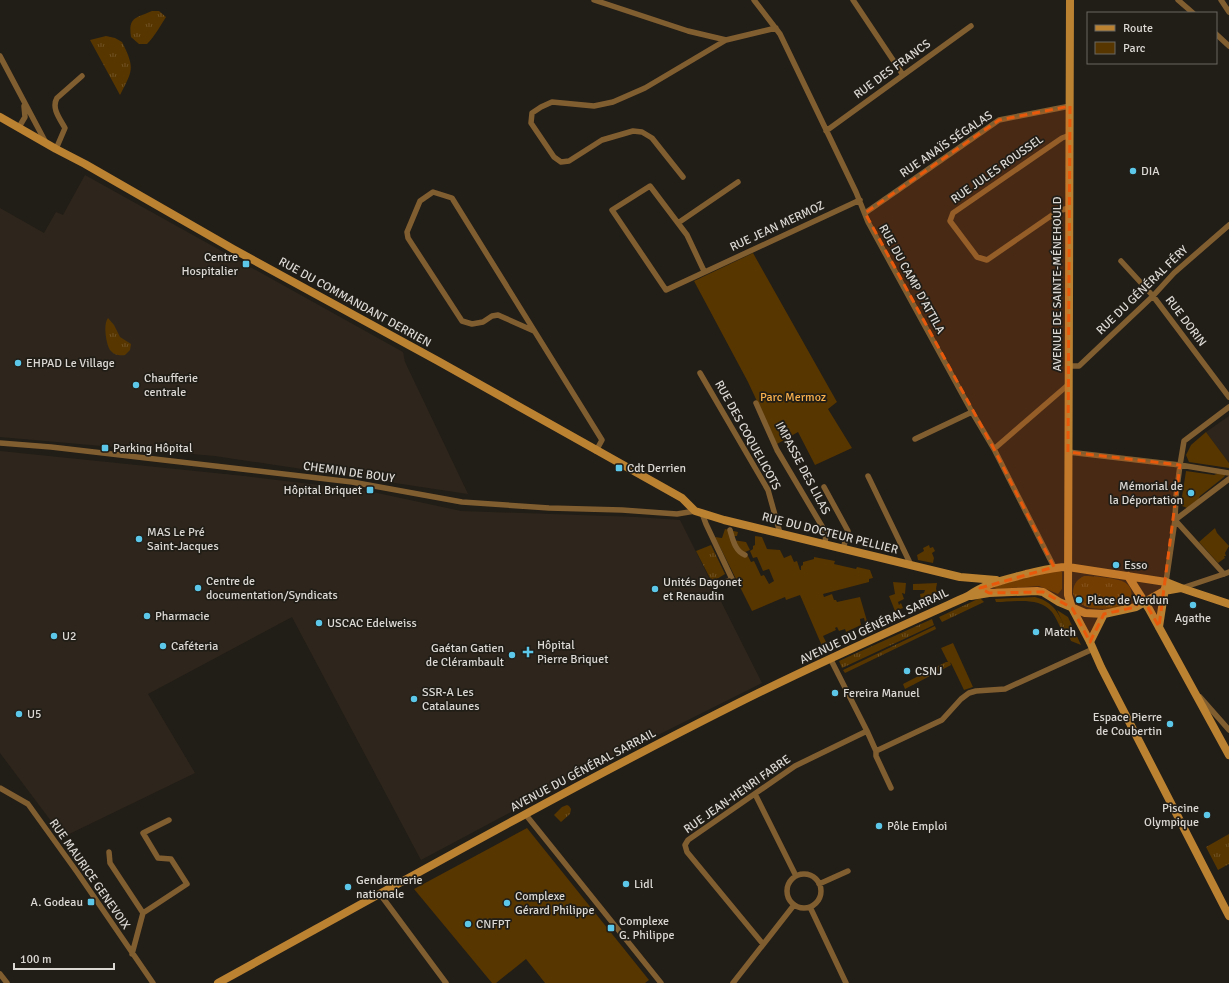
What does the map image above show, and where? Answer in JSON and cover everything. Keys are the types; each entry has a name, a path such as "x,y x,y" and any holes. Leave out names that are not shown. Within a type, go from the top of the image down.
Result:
{"main road":[{"name":"AVENUE DE SAINTE-MÉNEHOULD","path":"1068,568 1070,0"},
{"name":"RUE DU COMMANDANT DERRIEN","path":"0,117 56,149 86,164 238,252 438,361 682,498 699,512"},
{"name":"RUE DU DOCTEUR PELLIER","path":"699,512 960,577 999,580"},
{"path":"984,589 999,580 1054,567 1166,582 1229,604"},
{"path":"1068,568 1068,595 1072,608 1092,645 1104,674 1229,916"},
{"path":"1128,576 1147,606 1229,754"},
{"name":"RUE DU DOCTEUR PELLIER","path":"960,577 984,589"},
{"path":"1159,628 1166,582"},
{"path":"984,589 1037,590 1085,613 1104,614 1147,606 1164,591 1182,588"},
{"name":"AVENUE DU GÉNÉRAL SARRAIL","path":"218,983 702,721 830,658 984,589"},
{"path":"1136,607 1139,592"},
{"path":"1092,645 1104,614"}],"street":[{"path":"594,0 688,31 726,40"},
{"name":"RUE DU CAMP D'ATTILA","path":"754,0 776,28 860,200 868,222 972,412 994,449 1054,567"},
{"path":"853,0 903,75"},
{"path":"1178,0 1192,12"},
{"path":"1221,0 1229,12"},
{"name":"RUE DES FRANCS","path":"826,130 971,26"},
{"path":"683,177 652,138 642,132 632,131 602,140 569,161 561,162 554,157 532,123 532,114 541,107 552,102 594,106 613,102 645,88 726,40 776,28"},
{"path":"1217,35 1229,46"},
{"path":"0,56 41,136 48,144"},
{"path":"56,149 65,128 54,107 54,102 82,76"},
{"path":"19,127 23,122 25,114 22,100"},
{"name":"RUE ANAÏS SÉGALAS","path":"865,213 1000,120 1070,106"},
{"name":"RUE JULES ROUSSEL","path":"1070,135 1062,138 953,213 950,221 977,257 987,260 1058,211 1065,208 1070,208"},
{"path":"678,223 738,182"},
{"name":"RUE JEAN MERMOZ","path":"704,271 686,235 650,186 612,210 666,290 704,271 860,200"},
{"path":"534,331 498,315 492,316 483,322 472,324 462,321 408,238 407,232 420,201 433,192 452,198 602,440 596,451"},
{"name":"RUE DU GÉNÉRAL FÉRY","path":"1069,366 1079,366 1153,296 1174,273 1229,225"},
{"name":"RUE DORIN","path":"1121,261 1153,296 1229,397"},
{"name":"RUE DES COQUELICOTS","path":"700,373 768,490 780,533"},
{"path":"994,449 1069,384"},
{"name":"IMPASSE DES LILAS","path":"756,403 777,450 826,533 826,544"},
{"path":"1166,582 1184,441 1229,407"},
{"path":"915,439 972,412"},
{"name":"CHEMIN DE BOUY","path":"0,443 51,447 352,482 462,502 549,508 627,510 677,514 699,512"},
{"path":"1068,452 1180,465 1229,473"},
{"path":"868,476 912,565"},
{"path":"1175,520 1229,479"},
{"path":"824,487 848,531 843,549"},
{"path":"699,512 732,579 718,585"},
{"path":"1175,520 1227,573 1182,588"},
{"path":"730,530 736,547 745,555"},
{"path":"876,751 942,720 961,699 969,693 976,691 1005,689 1092,645"},
{"path":"830,658 867,731 876,751 876,756 891,788"},
{"path":"1191,686 1229,730"},
{"name":"RUE JEAN-HENRI FABRE","path":"763,944 687,852 685,846 688,840 795,766 867,731"},
{"name":"RUE MAURICE GENEVOIX","path":"0,788 28,804 77,872 153,983"},
{"path":"755,794 796,876"},
{"path":"526,815 660,983"},
{"path":"132,954 143,913 187,884 170,859 158,858 143,833 169,820"},
{"path":"109,852 110,864 143,913"},
{"path":"819,884 848,871"},
{"path":"805,874 809,875 817,880 819,884 820,895 815,904 810,907 804,908 794,905 790,901 787,890 791,880 796,876 805,874"},
{"path":"380,894 446,983"},
{"path":"733,983 794,905"},
{"path":"810,907 845,981 839,983"},
{"path":"0,974 7,983"}],"highlighted area":[{"path":"1070,106 1068,452 1180,465 1159,627 1141,595 1136,607 1104,614 1090,642 1072,608 1043,592 989,593 980,588 1054,567 994,449 865,213 999,120"}],"shaded area":[{"path":"85,175 403,352 405,362 468,494 215,456 0,437 0,208 44,233 56,212 63,215"},
{"path":"1229,416 1229,463 1206,432"},
{"name":"Hôpital Pierre Briquet","path":"0,451 244,476 368,491 461,511 680,520 762,683 622,753 421,860 292,617 148,694 195,773 63,837 0,753"}],"green space":[{"path":"152,11 159,11 166,17 147,44 139,44 131,37 130,30 132,22 134,19"},
{"path":"106,36 115,38 122,42 131,64 128,80 120,95 90,40"},
{"name":"Parc Mermoz","path":"753,253 837,402 828,409 852,448 815,465 798,432 777,444 748,382 694,281"},
{"path":"108,318 114,325 120,337 131,344 130,350 125,355 115,354 110,350 106,339 105,329"},
{"path":"1206,432 1229,463 1229,468 1189,462 1186,455 1191,445"},
{"path":"1186,471 1214,475 1219,473 1226,474 1187,508 1182,506 1181,503"},
{"path":"1215,528 1217,533 1229,546 1225,553 1226,556 1224,556 1225,558 1218,563 1199,542"},
{"path":"725,529 738,532 737,536 734,536 733,540 746,542 750,550 745,552 746,556 748,556 751,562 754,561 761,576 764,575 769,584 774,581 769,569 763,571 757,557 753,558 750,551 755,545 755,536 762,537 767,549 780,550 784,558 791,555 794,562 797,561 800,570 803,562 814,559 814,557 835,561 834,564 856,569 857,567 870,570 873,578 869,579 869,582 823,594 824,597 832,594 834,600 837,602 860,597 867,621 865,622 864,618 860,619 861,625 846,632 845,629 839,631 837,627 835,628 836,630 823,636 827,644 822,646 800,595 786,600 785,597 752,611 715,537 722,538"},
{"path":"711,545 725,574 712,582 696,551"},
{"path":"929,545 930,548 933,547 935,551 932,553 934,558 933,563 918,560 917,555 924,551 923,548"},
{"path":"1062,572 1062,589 1058,594 1039,586 997,589 993,587 1039,574"},
{"path":"1084,576 1111,578 1124,582 1129,586 1131,591 1130,600 1119,607 1106,609 1087,607 1081,604 1073,594 1073,591 1074,585"},
{"path":"893,582 906,583 905,594 902,593 904,599 898,602 899,605 901,603 903,608 895,611 889,596 895,594"},
{"path":"937,583 937,592 921,600 920,594 924,593 925,590 913,590 913,584"},
{"path":"1035,597 1053,607 1060,617 1069,636 1065,637 1052,612 1047,607 1026,601 996,602 995,599"},
{"path":"980,598 984,602 942,622 939,617"},
{"path":"1057,610 1068,617 1081,645 1071,641"},
{"path":"932,619 934,625 842,668 839,661"},
{"path":"935,626 936,629 845,673 843,670"},
{"path":"953,643 973,687 964,690 951,663 948,662 941,648"},
{"path":"946,662 950,662 951,665 905,689 903,684"},
{"path":"567,805 571,809 570,814 561,822 554,815 562,807"},
{"name":"Complexe Gérard Philippe","path":"527,828 649,980 645,983 545,983 526,959 496,983 492,983 414,889"},
{"path":"1229,834 1229,864 1218,870 1206,847"}],"place":[{"name":"DIA","path":"1133,171"},
{"name":"Centre Hospitalier","path":"246,264"},
{"name":"EHPAD Le Village","path":"18,363"},
{"name":"Chaufferie centrale","path":"136,385"},
{"name":"Parking Hôpital","path":"105,448"},
{"name":"Cdt Derrien","path":"619,468"},
{"name":"Hôpital Briquet","path":"370,490"},
{"name":"Mémorial de la Déportation","path":"1191,493"},
{"name":"MAS Le Pré Saint-Jacques","path":"139,539"},
{"name":"Esso","path":"1116,565"},
{"name":"Centre de documentation/Syndicats","path":"198,588"},
{"name":"Unités Dagonet et Renaudin","path":"655,589"},
{"name":"Place de Verdun","path":"1079,600"},
{"name":"Agathe","path":"1193,605"},
{"name":"Pharmacie","path":"147,616"},
{"name":"USCAC Edelweiss","path":"319,623"},
{"name":"Match","path":"1036,632"},
{"name":"U2","path":"54,636"},
{"name":"Caféteria","path":"163,646"},
{"name":"Hôpital Pierre Briquet","path":"528,652"},
{"name":"Gaétan Gatien de Clérambault","path":"512,655"},
{"name":"CSNJ","path":"907,671"},
{"name":"Fereira Manuel","path":"835,693"},
{"name":"SSR-A Les Catalaunes","path":"414,699"},
{"name":"U5","path":"19,714"},
{"name":"Espace Pierre de Coubertin","path":"1170,724"},
{"name":"Piscine Olympique","path":"1207,815"},
{"name":"Pôle Emploi","path":"879,826"},
{"name":"Lidl","path":"626,884"},
{"name":"Gendarmerie nationale","path":"348,887"},
{"name":"A. Godeau","path":"91,902"},
{"name":"Complexe Gérard Philippe","path":"507,903"},
{"name":"CNFPT","path":"468,924"},
{"name":"Complexe G. Philippe","path":"611,928"}]}
